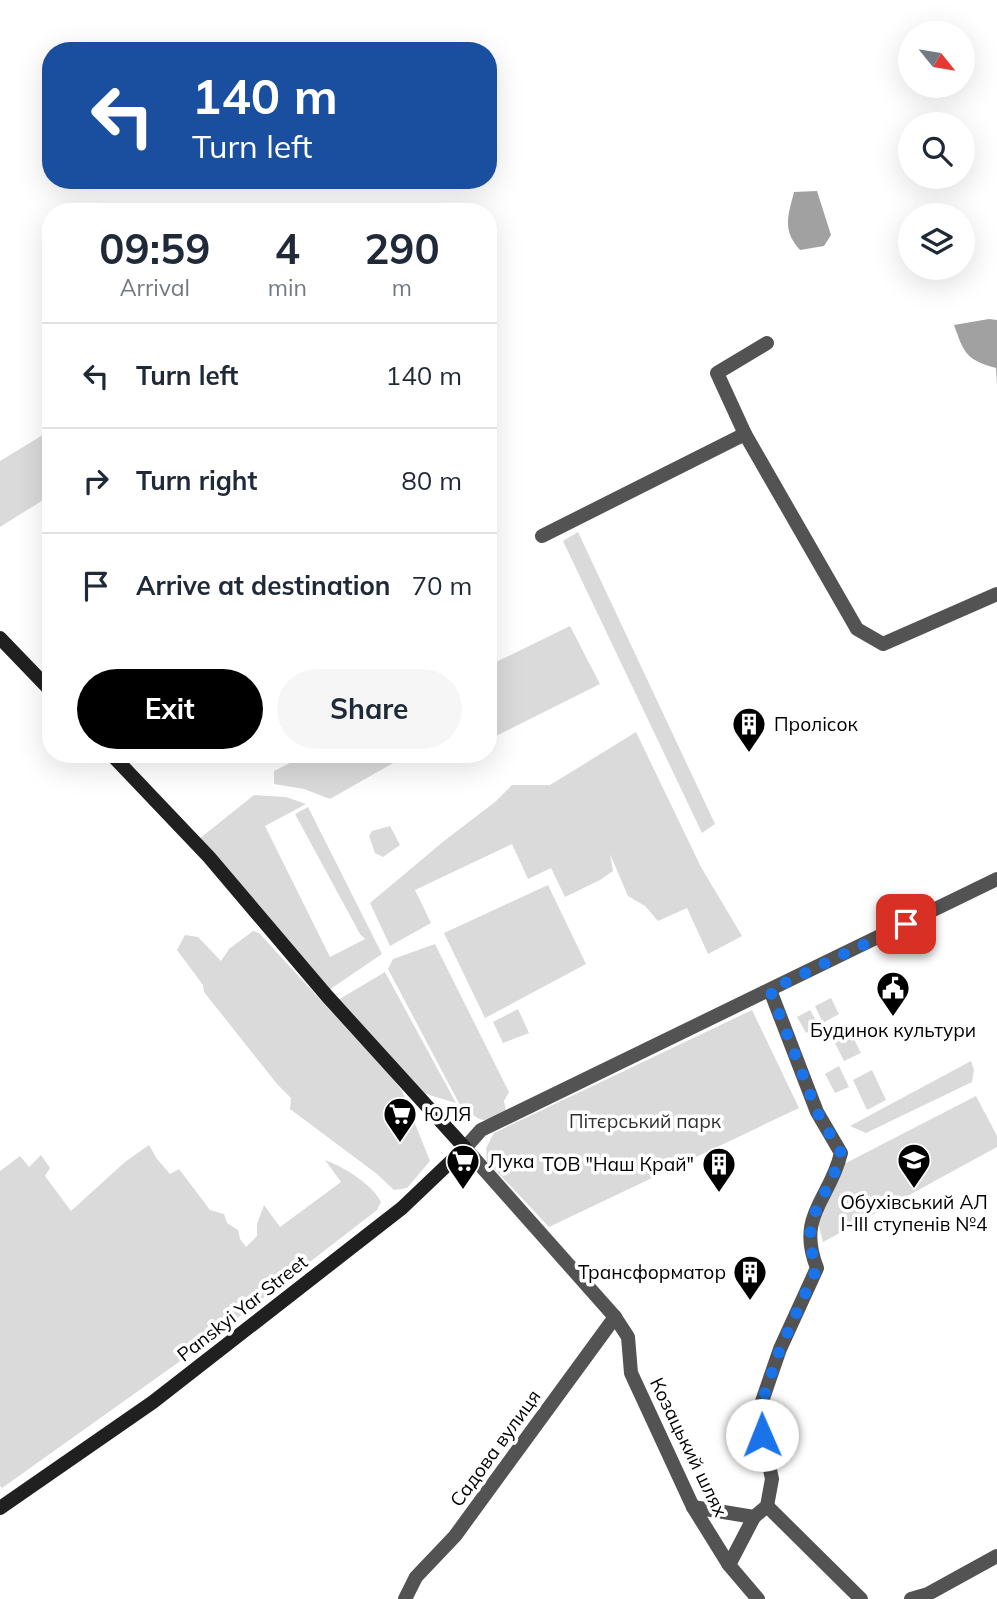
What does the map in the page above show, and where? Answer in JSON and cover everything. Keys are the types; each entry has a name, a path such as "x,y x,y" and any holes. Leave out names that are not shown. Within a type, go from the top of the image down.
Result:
{"street":[{"path":"767,343 717,373 745,435 857,629 883,644 997,594"},
{"path":"542,536 745,435"},
{"path":"0,638 42,682"},
{"path":"120,763 209,857 327,996 465,1148 481,1130 997,880"},
{"path":"729,1565 754,1517 767,1506 772,1479 758,1413 780,1349 817,1268 810,1251 811,1219 838,1166 841,1153 817,1112 770,990"},
{"name":"Козацький шлях","path":"465,1148 615,1317 628,1337 631,1373 693,1507 729,1565 758,1599"},
{"name":"Panskyi Yar Street","path":"0,1508 153,1402 402,1208 465,1148"},
{"name":"Садова вулиця","path":"405,1599 416,1577 455,1536 615,1317"},
{"path":"767,1506 861,1599"},
{"path":"693,1507 754,1517"},
{"path":"911,1599 928,1594 997,1556"}],"green space":[{"path":"42,435 42,501 0,527 0,461"},
{"path":"578,532 715,824 702,833 563,541"},
{"path":"570,626 600,684 497,736 497,662"},
{"path":"636,732 701,867 742,936 708,954 687,908 658,921 645,906 628,896 610,854 613,871 565,897 551,868 528,879 512,844 415,890 431,923 390,946 370,903 495,802 512,785 550,785"},
{"path":"290,763 393,763 330,799 304,789 274,784 274,771"},
{"path":"254,795 286,797 306,804 265,826 330,957 365,939 295,814 308,807 382,954 329,990 199,839"},
{"path":"390,826 400,845 383,857 375,853 369,836 372,831"},
{"path":"548,885 586,964 485,1018 444,933"},
{"path":"253,931 259,933 402,1091 430,1161 407,1188 394,1190 377,1174 290,1109 291,1098 204,992 203,985 177,950 185,935 198,937 221,961 229,949"},
{"path":"435,944 509,1092 504,1101 506,1111 491,1119 481,1120 460,1105 388,969 393,959"},
{"path":"385,972 456,1103 423,1093 338,1000"},
{"path":"831,998 839,1014 823,1023 815,1006"},
{"path":"518,1009 529,1033 503,1043 493,1022"},
{"name":"Пітєрський парк","path":"752,1010 799,1108 549,1227 487,1161 486,1148 494,1133"},
{"path":"810,1010 819,1026 806,1033 797,1017"},
{"path":"850,1031 861,1053 844,1061 833,1039"},
{"path":"971,1061 974,1070 972,1082 866,1133 850,1126"},
{"path":"839,1066 849,1087 835,1093 825,1074"},
{"path":"872,1070 886,1100 867,1110 853,1080"},
{"path":"976,1096 997,1136 997,1147 823,1242 817,1219 842,1165"},
{"path":"149,1145 170,1174 179,1169 210,1210 224,1214 227,1223 238,1230 246,1247 257,1236 257,1224 264,1205 280,1227 341,1182 325,1160 357,1177 381,1202 377,1210 200,1347 2,1488 0,1171 20,1156 29,1167 41,1155 50,1168 45,1176 71,1211 125,1162"}],"shaded area":[{"path":"817,191 831,235 824,246 800,250 791,236 788,222 794,192"},
{"path":"997,320 997,384 996,368 978,362 967,354 954,325"}],"place":[{"name":"Пролісок","path":"749,754"},
{"name":"Будинок культури","path":"893,1018"},
{"name":"ЮЛЯ","path":"400,1144"},
{"name":"Обухівський АЛ І-ІІІ ступенів №4","path":"914,1190"},
{"name":"Лука","path":"463,1191"},
{"name":"ТОВ \"Наш Край\"","path":"719,1194"},
{"name":"Трансформатор","path":"750,1302"}],"route":[{"path":"762,1435 758,1413 780,1349 817,1268 810,1251 811,1219 838,1166 841,1153 817,1112 770,990 906,924"}]}
